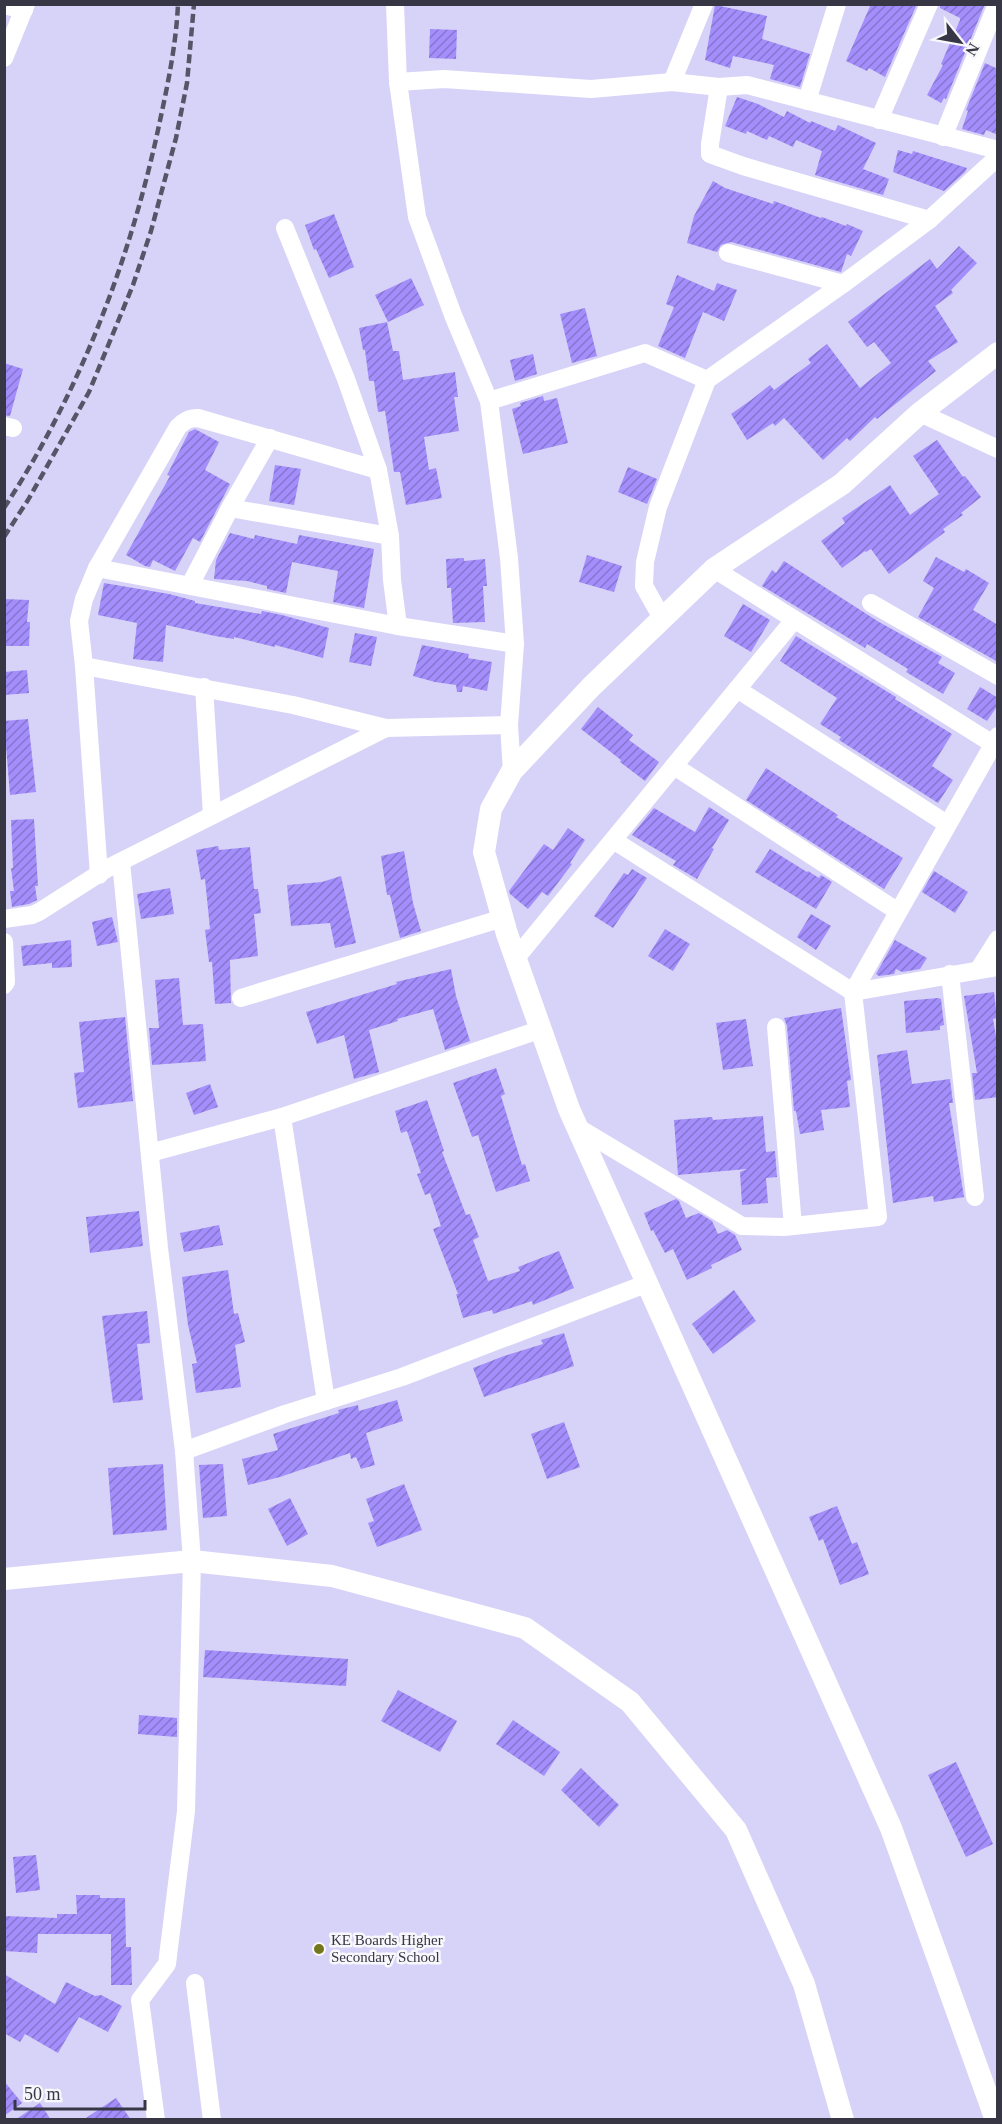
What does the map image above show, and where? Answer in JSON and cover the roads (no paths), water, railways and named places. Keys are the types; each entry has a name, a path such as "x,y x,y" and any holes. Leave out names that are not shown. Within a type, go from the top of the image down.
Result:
{"street":[{"path":"4,4 25,7 4,58"},
{"path":"395,4 398,82 417,217 453,315 489,401 509,558 515,644 509,725 512,771"},
{"path":"672,82 704,4"},
{"path":"807,101 837,4"},
{"path":"879,120 929,4"},
{"path":"943,137 997,4"},
{"path":"398,82 444,79 591,89 672,82 719,87 747,85 998,150"},
{"path":"719,87 710,154 929,220"},
{"path":"662,618 644,586 645,562 658,507 706,380 843,284 929,220 998,158"},
{"path":"285,228 346,379 378,470 390,536 392,580 398,626"},
{"path":"728,253 843,284"},
{"path":"489,401 645,353 706,380"},
{"path":"996,2120 891,1828 569,1109 516,958 484,852 491,809 512,771 591,687 662,618 714,569 842,484 920,413 998,354"},
{"path":"920,413 998,449"},
{"path":"99,875 79,621 84,598 97,568 178,427 191,418 198,418 378,470"},
{"path":"190,585 270,438"},
{"path":"230,508 390,536"},
{"path":"97,568 398,626 515,644"},
{"path":"577,1127 742,1226 792,1226 878,1216 853,992 995,740 794,620 714,569"},
{"path":"870,603 998,676"},
{"path":"516,958 794,620"},
{"path":"84,666 293,705 386,728 509,725"},
{"path":"204,687 212,815"},
{"path":"737,689 947,824"},
{"path":"4,919 39,912 121,862 386,728"},
{"path":"674,766 897,911"},
{"path":"613,840 853,992 998,967"},
{"path":"121,862 150,1153 184,1451 192,1562 186,1810 167,1964 140,2000 156,2120"},
{"path":"241,998 503,918"},
{"path":"979,969 998,939"},
{"path":"4,942 6,982 4,985"},
{"path":"950,974 975,1197"},
{"path":"776,1027 792,1226"},
{"path":"150,1153 282,1117 542,1029"},
{"path":"282,1117 326,1401"},
{"path":"184,1451 402,1377 648,1283"},
{"path":"4,1579 192,1562 332,1575 525,1628 630,1702 736,1830 804,1983 843,2120"},
{"path":"195,1983 212,2120"}],"railway":[{"path":"4,508 56,420 98,326 116,278 146,180 158,130 173,52 178,4"},
{"path":"4,537 28,500 89,392 133,285 151,231 176,138 187,83 194,4"}],"place":[{"name":"KE Boards Higher Secondary School","path":"319,1949"}]}
